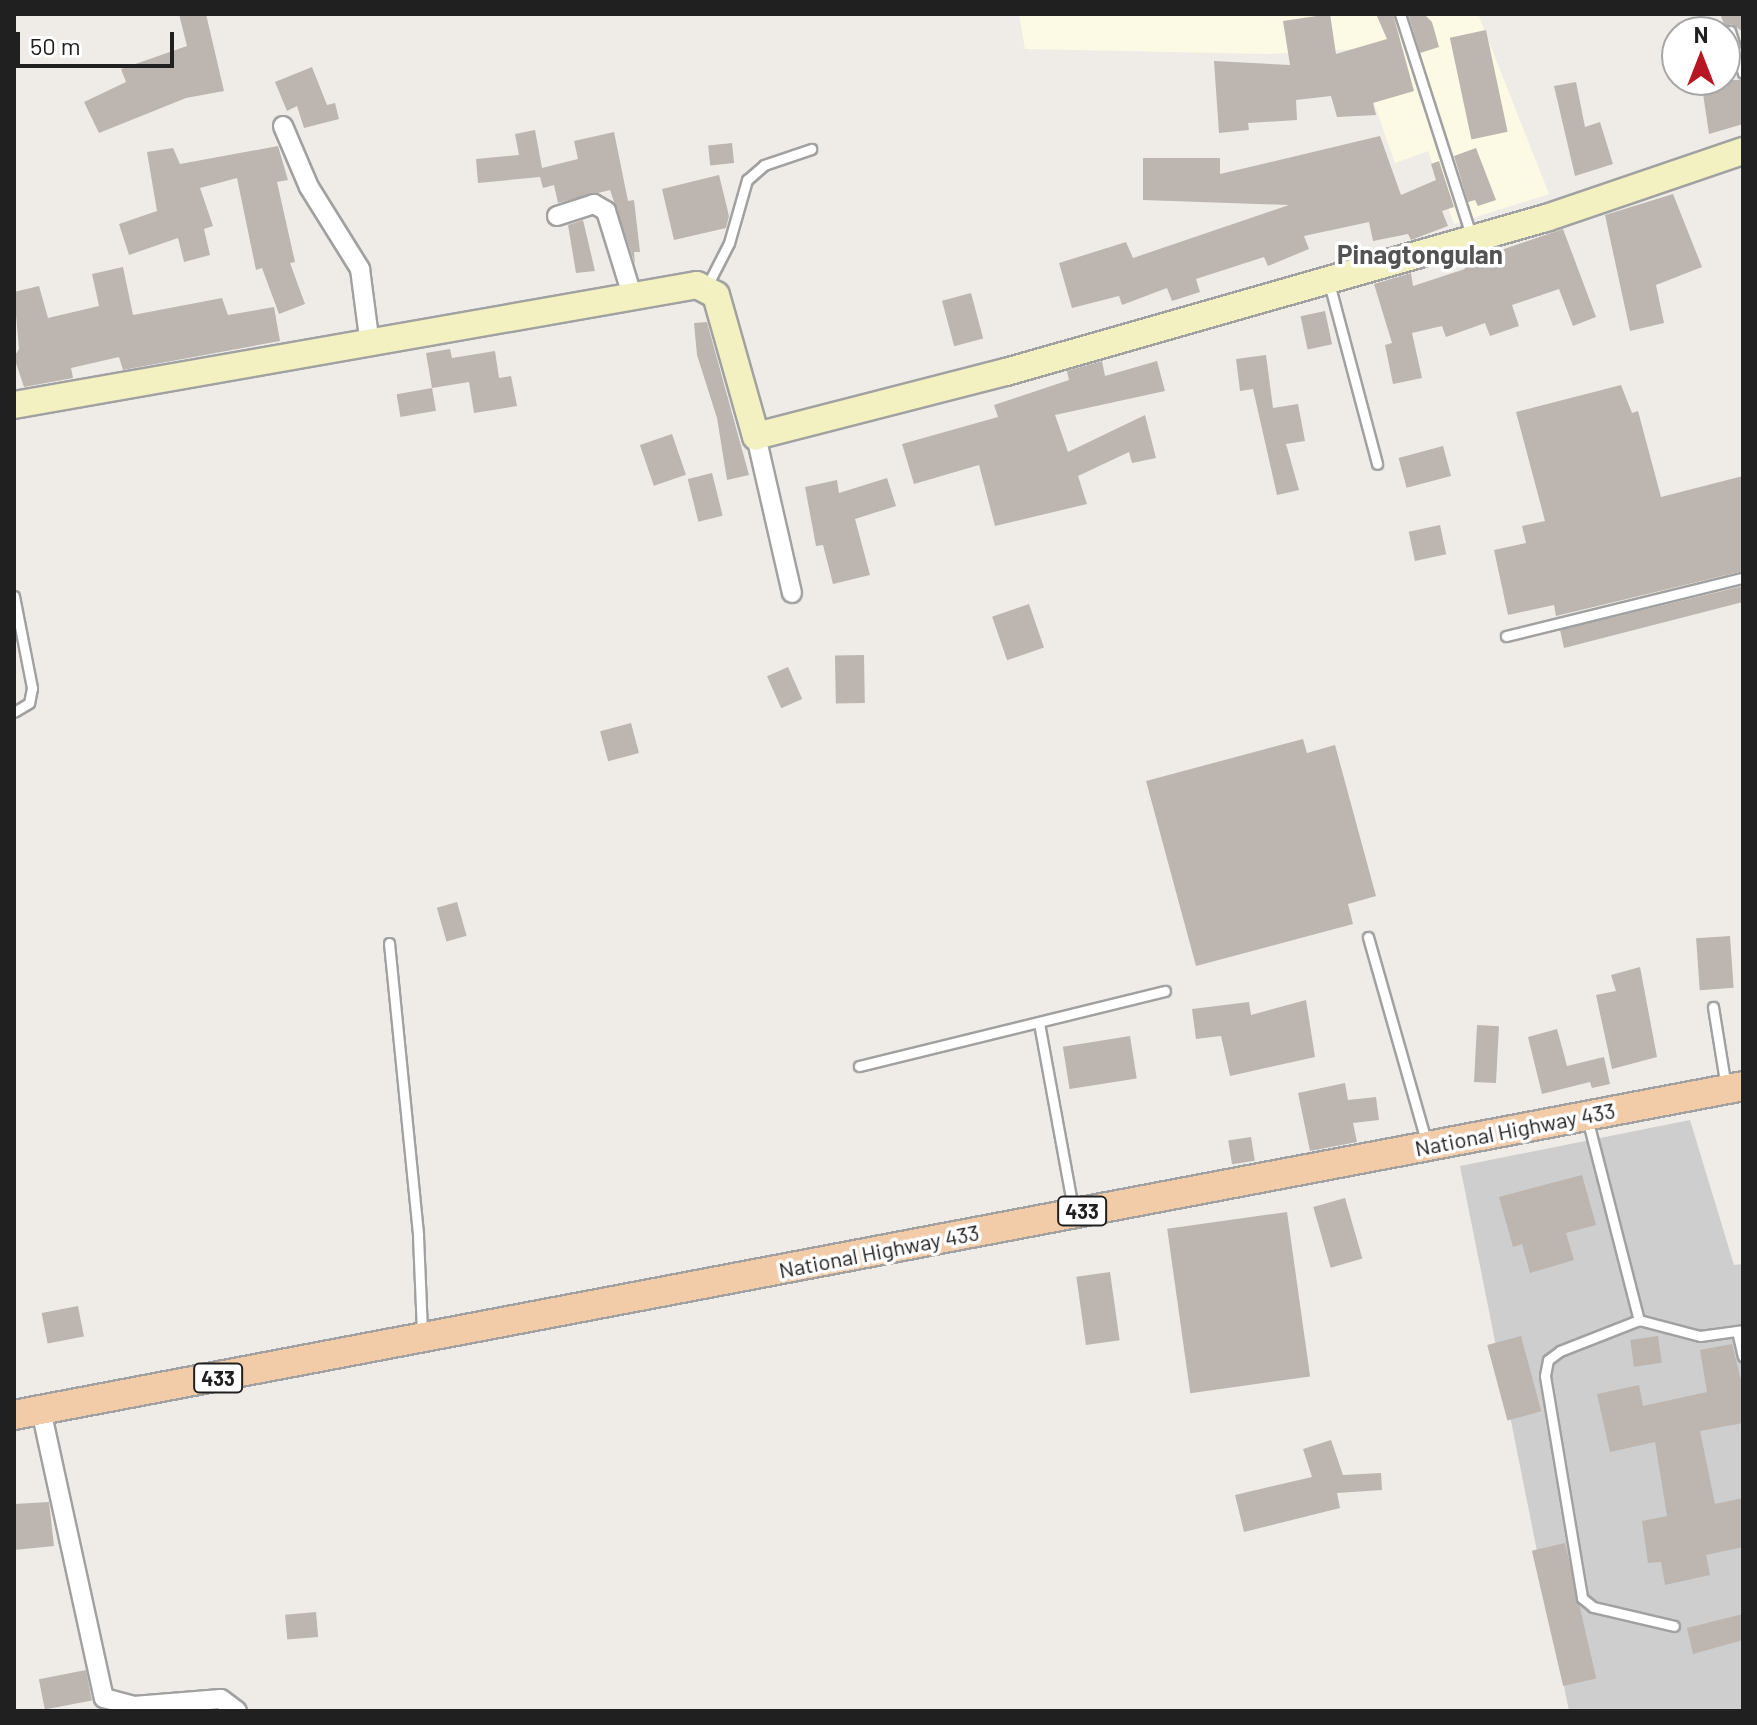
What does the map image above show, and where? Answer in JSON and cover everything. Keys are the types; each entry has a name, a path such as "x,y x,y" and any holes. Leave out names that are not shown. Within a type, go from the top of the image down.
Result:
{"main road":[{"name":"National Highway 433","path":"27,1413 1735,1088"}],"street":[{"path":"283,126 309,187 360,269 370,345"},
{"path":"756,436 1006,372 1546,218 1743,151"},
{"path":"557,216 594,204 606,211 632,295"},
{"path":"14,405 370,345 686,285 707,286 716,295 726,324 756,436 792,593"},
{"path":"27,1413 104,1698 134,1706 221,1699 237,1711"}],"lane":[{"path":"1400,14 1472,237"},
{"path":"707,286 729,243 747,180 764,165 811,149"},
{"path":"1328,280 1377,464"},
{"path":"1506,636 1743,578"},
{"path":"14,596 32,688 29,703 14,712"},
{"path":"1368,937 1427,1145"},
{"path":"389,943 417,1221 422,1340"},
{"path":"859,1066 1165,991"},
{"path":"1713,1007 1735,1088"},
{"path":"1039,1023 1074,1213"},
{"path":"1586,1115 1639,1320"},
{"path":"1674,1626 1593,1607 1582,1598 1545,1376 1548,1360 1560,1351 1639,1320 1662,1330 1700,1336 1740,1330 1743,1356"}],"shaded area":[{"path":"1019,14 1478,14 1549,194 1454,224 1428,151 1395,163 1355,49 1269,54 1025,49"},
{"path":"1690,1120 1734,1265 1743,1264 1743,1711 1569,1711 1460,1166"}],"building":[{"path":"179,14 206,14 224,91 186,98 99,133 84,102 126,82 121,69 187,46"},
{"path":"1330,14 1336,54 1387,39 1376,14 1393,14 1414,91 1373,103 1376,115 1337,117 1331,96 1296,100 1297,120 1248,123 1249,130 1219,133 1214,61 1290,65 1283,21"},
{"path":"1408,14 1424,14 1432,22 1439,47 1420,53"},
{"path":"1743,14 1743,32 1741,16 1721,16"},
{"path":"1486,30 1508,132 1471,139 1450,38"},
{"path":"312,67 327,105 335,103 339,119 304,128 297,106 287,111 275,82"},
{"path":"1743,80 1743,124 1709,134 1703,96 1741,96"},
{"path":"1576,82 1585,127 1600,122 1613,164 1575,176 1554,86"},
{"path":"535,130 542,168 578,159 574,141 614,132 628,201 634,200 640,252 634,252 635,264 610,190 558,203 554,185 543,188 540,177 478,183 476,159 519,155 515,134"},
{"path":"1380,136 1401,195 1436,180 1431,164 1439,161 1454,207 1442,211 1448,226 1411,240 1408,234 1373,241 1369,222 1304,236 1309,249 1268,266 1264,257 1196,279 1200,292 1172,301 1167,288 1122,305 1119,296 1072,308 1059,263 1126,242 1133,258 1289,205 1143,200 1143,158 1220,158 1220,174"},
{"path":"732,143 734,163 710,165 708,146"},
{"path":"278,146 288,180 277,182 295,262 290,263 305,304 279,314 262,268 256,270 237,178 200,188 213,226 204,229 210,255 184,262 178,238 129,255 119,224 157,211 147,152 173,148 180,164"},
{"path":"1476,148 1496,200 1478,206 1475,200 1468,202 1454,156"},
{"path":"719,175 729,216 726,228 674,240 662,189"},
{"path":"1673,194 1702,267 1656,285 1664,323 1630,331 1605,215"},
{"path":"583,220 595,271 576,273 568,225"},
{"path":"1563,229 1596,317 1573,326 1559,289 1512,305 1519,326 1490,336 1485,323 1446,337 1442,326 1412,333 1422,378 1393,384 1385,345 1392,343 1374,284 1411,273 1413,286 1465,269 1463,263"},
{"path":"123,267 133,315 222,298 228,315 274,307 280,341 123,370 119,357 71,368 73,378 24,387 14,357 19,349 14,292 39,286 48,318 99,306 92,274"},
{"path":"971,293 983,338 954,346 942,301"},
{"path":"1325,311 1332,344 1308,349 1301,316"},
{"path":"707,322 749,475 727,480 717,418 697,355 694,323"},
{"path":"450,349 452,358 495,351 499,378 511,376 517,406 474,413 469,382 432,388 426,353"},
{"path":"1266,355 1273,408 1298,404 1305,441 1286,444 1299,490 1277,495 1253,389 1240,391 1236,359"},
{"path":"1102,361 1105,376 1157,361 1165,391 1055,415 1068,452 1145,415 1156,458 1132,463 1129,452 1078,476 1087,504 995,526 979,465 914,484 902,444 998,417 994,405 1069,380 1067,371"},
{"path":"1621,385 1632,413 1638,411 1661,497 1743,476 1743,571 1556,616 1554,605 1508,615 1494,550 1526,543 1522,526 1545,521 1516,412"},
{"path":"432,388 436,411 401,417 397,394"},
{"path":"672,434 686,475 654,486 640,445"},
{"path":"1443,446 1451,476 1407,488 1399,458"},
{"path":"712,473 723,516 698,522 688,479"},
{"path":"887,478 896,506 855,519 870,575 833,584 823,545 816,546 805,487 837,480 839,493"},
{"path":"1440,525 1446,554 1415,561 1409,532"},
{"path":"1743,586 1743,602 1564,648 1560,630"},
{"path":"1029,604 1044,647 1007,660 992,617"},
{"path":"864,655 865,703 836,703 835,656"},
{"path":"788,667 802,699 781,708 767,676"},
{"path":"631,723 639,753 608,761 600,731"},
{"path":"1303,739 1307,753 1335,745 1376,896 1348,904 1353,924 1196,966 1146,781"},
{"path":"457,902 467,936 446,941 437,908"},
{"path":"1730,936 1734,988 1700,990 1696,938"},
{"path":"1640,967 1657,1057 1612,1069 1596,995 1616,991 1611,975"},
{"path":"1306,1000 1315,1057 1230,1076 1221,1036 1196,1039 1192,1009 1249,1002 1251,1015"},
{"path":"1477,1025 1499,1026 1496,1083 1474,1082"},
{"path":"1557,1029 1567,1066 1604,1057 1610,1084 1592,1088 1590,1082 1542,1094 1528,1037"},
{"path":"1130,1036 1137,1078 1070,1089 1063,1047"},
{"path":"1345,1083 1348,1100 1376,1097 1379,1120 1353,1123 1357,1142 1310,1151 1298,1093"},
{"path":"1251,1137 1255,1161 1232,1164 1228,1141"},
{"path":"1582,1175 1596,1225 1566,1233 1574,1260 1530,1273 1522,1244 1513,1247 1499,1197"},
{"path":"1345,1198 1362,1259 1331,1268 1313,1207"},
{"path":"1287,1212 1310,1376 1190,1393 1167,1229"},
{"path":"1110,1272 1120,1340 1086,1345 1076,1277"},
{"path":"78,1306 84,1336 48,1343 42,1313"},
{"path":"1521,1336 1541,1411 1507,1420 1487,1345"},
{"path":"1658,1336 1662,1363 1634,1367 1630,1340"},
{"path":"1732,1344 1743,1388 1743,1423 1700,1431 1715,1504 1743,1498 1743,1547 1706,1555 1710,1575 1665,1585 1661,1562 1648,1563 1642,1521 1667,1516 1655,1442 1610,1452 1597,1394 1639,1385 1643,1406 1707,1392 1700,1350"},
{"path":"1331,1440 1343,1475 1381,1473 1382,1490 1337,1493 1340,1508 1244,1532 1235,1495 1312,1477 1303,1449"},
{"path":"49,1502 54,1546 14,1550 14,1504"},
{"path":"1565,1543 1596,1678 1563,1686 1532,1551"},
{"path":"316,1612 318,1637 287,1640 285,1615"},
{"path":"1743,1614 1743,1640 1693,1654 1687,1628"},
{"path":"86,1670 92,1700 45,1710 39,1679"}],"district":[{"name":"Pinagtongulan","path":"1420,254"}]}
